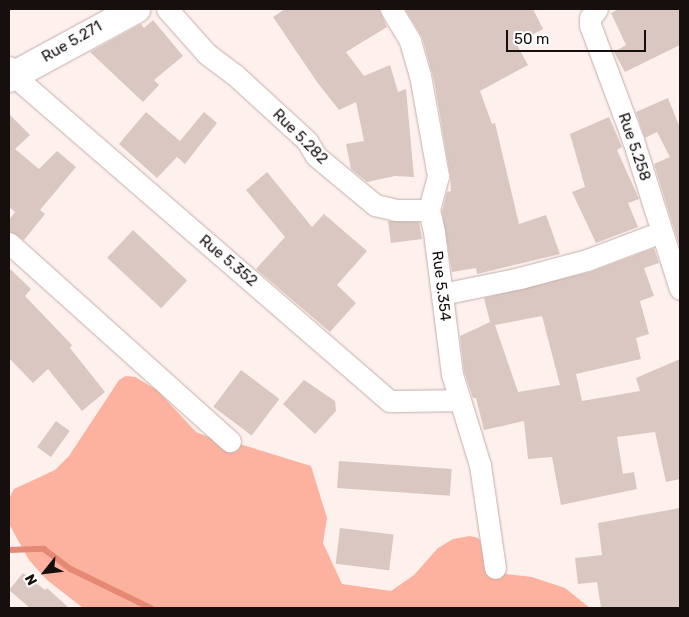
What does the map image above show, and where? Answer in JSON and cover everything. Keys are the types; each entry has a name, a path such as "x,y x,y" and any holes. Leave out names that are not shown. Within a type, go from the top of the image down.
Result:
{"street":[{"name":"Rue 5.271","path":"10,73 136,9"},
{"name":"Rue 5.282","path":"167,9 207,54 234,74 307,141 316,156 375,205 396,210 429,210"},
{"name":"Rue 5.354","path":"391,9 410,40 420,75 438,176 429,210 452,374 480,465 495,568"},
{"name":"Rue 5.258","path":"597,9 590,18 590,25 633,140 680,289"},
{"name":"Rue 5.352","path":"10,73 390,401 460,400"},
{"path":"442,294 520,278 587,260 661,232"},
{"path":"9,243 230,441"}],"shaded area":[{"path":"126,376 135,377 157,390 196,432 221,442 230,441 311,466 327,518 323,543 342,584 391,591 414,575 438,548 453,539 470,536 478,538 506,574 532,577 565,588 590,608 83,608 47,580 29,560 9,524 9,498 14,489 55,470 69,456 119,380"}],"building":[{"path":"285,9 379,9 387,27 346,52 364,76 390,65 398,92 406,89 414,177 395,176 367,182 351,169 346,144 364,141 356,102 339,110 317,82 273,17"},
{"path":"405,9 533,9 543,29 516,43 528,65 480,91 492,124 495,123 519,224 546,215 560,254 477,274 476,268 452,272 442,212 447,192 451,191 450,174 434,80 422,37"},
{"path":"619,9 680,9 680,45 625,72 614,52 626,45 611,13"},
{"path":"153,20 183,56 154,80 159,85 143,102 90,52 141,24 144,28"},
{"path":"668,98 680,128 680,248 654,164 670,157 657,132 645,138 636,112"},
{"path":"146,112 180,141 204,112 217,123 185,164 177,157 157,178 119,144"},
{"path":"9,114 30,135 15,149 39,169 57,151 76,167 40,210 45,214 24,240 9,231 9,220 15,212 9,207"},
{"path":"609,117 622,147 617,150 639,199 628,203 638,227 596,243 572,192 585,187 570,134"},
{"path":"267,172 312,227 324,214 367,251 337,285 356,303 330,332 256,269 285,237 246,190"},
{"path":"388,221 419,222 422,239 391,243"},
{"path":"133,230 187,280 161,308 107,258"},
{"path":"654,248 659,263 644,268 654,296 640,301 649,334 636,338 641,359 576,374 582,401 640,391 636,378 680,359 680,479 666,482 655,432 617,437 623,474 634,472 637,489 561,505 552,457 528,459 524,421 484,430 476,398 473,398 464,371 460,336 490,322 484,298 590,272","holes":["542,316 560,385 518,392 495,325"]},
{"path":"9,268 31,289 25,296 72,345 70,348 105,392 82,411 48,369 33,383 9,358"},
{"path":"241,370 279,399 252,436 213,407"},
{"path":"304,380 335,401 336,411 315,434 283,404"},
{"path":"56,421 70,431 51,457 37,447"},
{"path":"339,461 452,469 450,496 337,488"},
{"path":"680,508 680,608 601,608 597,582 578,584 575,558 602,555 598,523"},
{"path":"340,528 394,535 389,570 336,564"},
{"path":"23,573 45,590 47,588 69,608 30,608 9,590"}],"waterway":[{"path":"9,550 44,549 71,569 151,608"}]}
